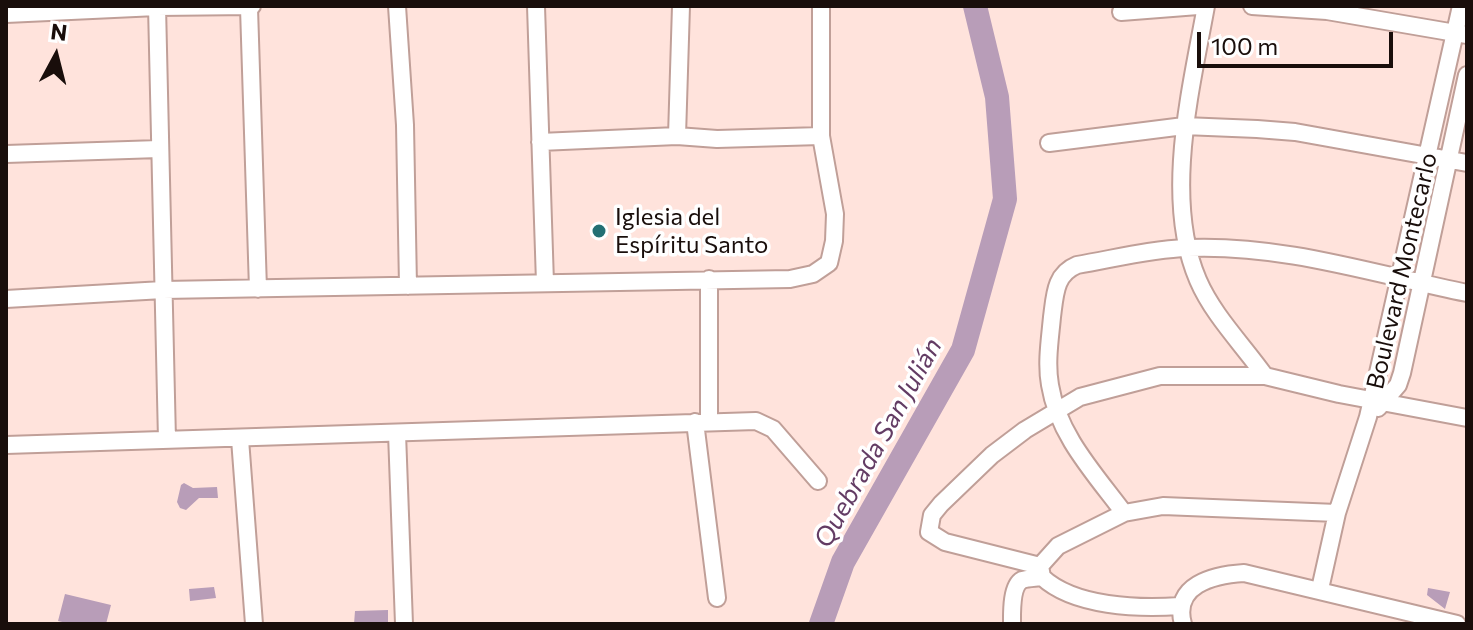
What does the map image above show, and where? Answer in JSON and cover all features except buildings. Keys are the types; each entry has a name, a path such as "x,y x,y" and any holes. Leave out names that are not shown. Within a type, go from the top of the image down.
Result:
{"street":[{"path":"6,14 157,6 251,7 258,289"},
{"path":"157,6 167,440"},
{"path":"397,6 405,125 408,286"},
{"path":"536,6 545,283"},
{"path":"677,136 681,6"},
{"path":"6,299 163,290 790,279 813,274 829,263 835,214 821,136 821,6"},
{"path":"1121,12 1198,6"},
{"path":"1206,6 1184,126 1182,187 1186,248 1209,300 1265,376"},
{"path":"1252,6 1327,11 1461,34"},
{"name":"Boulevard Montecarlo","path":"1374,407 1400,279 1461,34 1461,6"},
{"name":"Boulevard Montecarlo","path":"1374,407 1398,385 1402,373 1422,284 1458,162 1467,75"},
{"path":"1049,143 1184,126 1295,132 1458,162"},
{"path":"540,142 677,136 717,139 821,136"},
{"path":"6,154 159,149"},
{"path":"1124,513 1064,431 1055,409 1049,382 1049,351 1054,302 1065,270 1077,265 1186,248 1293,254 1467,293"},
{"path":"709,279 702,422 717,598"},
{"path":"1180,606 1143,616 1066,595 1041,572 945,542 929,532 929,524 941,504 992,455 1055,409 1094,391 1160,376 1265,376 1374,407 1467,418"},
{"path":"1320,589 1337,513 1374,407"},
{"path":"6,445 756,421 773,429 818,481"},
{"path":"397,433 404,624"},
{"path":"240,439 254,624"},
{"path":"1012,624 1012,608 1022,580 1041,572 1058,546 1124,513 1190,505 1337,513"},
{"path":"1183,624 1180,606 1189,590 1222,574 1244,573 1457,624"}],"shaded area":[{"path":"184,483 193,488 217,487 218,498 199,498 186,510 180,508 177,502"},
{"path":"214,587 216,598 190,601 189,589"},
{"path":"1428,588 1450,592 1445,609 1427,595"},
{"path":"65,594 111,605 106,624 58,621"},
{"path":"388,610 388,622 354,624 355,611"}],"waterway":[{"name":"Quebrada San Julián","path":"821,624 843,562 963,350 1005,199 997,97 975,6"}],"place":[{"name":"Iglesia del Espíritu Santo","path":"599,231"}]}
